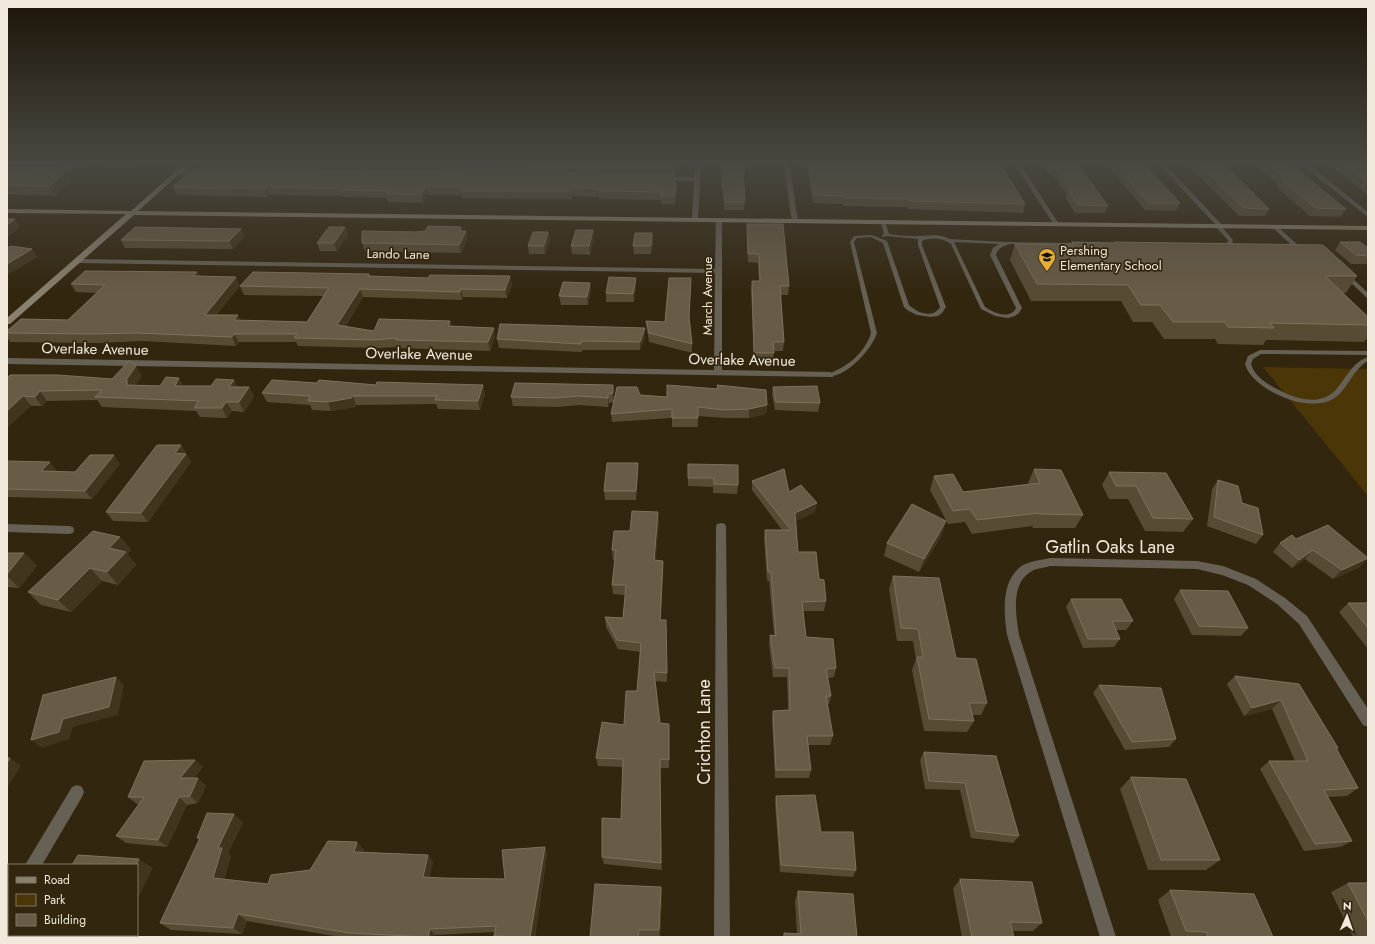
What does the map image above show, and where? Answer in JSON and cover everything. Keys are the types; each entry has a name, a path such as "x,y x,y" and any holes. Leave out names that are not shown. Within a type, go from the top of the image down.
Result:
{"street":[{"path":"7,322 139,206"},
{"path":"695,220 696,206"},
{"path":"793,206 795,221"},
{"path":"1044,206 1056,224"},
{"path":"1200,206 1220,227"},
{"path":"1357,206 1368,215"},
{"path":"7,211 1368,228"},
{"name":"March Avenue","path":"718,373 719,220"},
{"name":"Lando Lane","path":"77,261 719,271"},
{"name":"Overlake Avenue","path":"7,361 830,375"},
{"name":"Crichton Lane","path":"721,527 722,937"},
{"path":"7,528 69,530"},
{"name":"Gatlin Oaks Lane","path":"1108,937 1013,635 1009,606 1015,583 1026,569 1050,562 1197,565 1223,571 1252,582 1281,601 1303,620 1368,721"},
{"path":"34,864 77,792"}],"lane":[{"path":"883,222 887,235"},
{"path":"1216,246 1226,246 1231,241 1220,227"},
{"path":"1275,227 1294,246 1303,252"},
{"path":"881,239 887,235 912,238 936,236 948,240 1082,244"},
{"path":"830,375 844,370 872,342 874,333 852,242 854,238 861,236 872,236 881,239 886,244 906,306 918,314 932,315 940,312 943,307 920,245 920,240 925,238"},
{"path":"948,240 955,246 983,308 991,313 1004,316 1015,314 1020,308 993,255 998,246 1010,243"},
{"path":"1342,272 1368,296"},
{"path":"1368,353 1260,352 1250,358 1248,363 1253,376 1268,388 1289,397 1323,401 1335,396 1353,368 1368,360"}],"green space":[{"path":"1263,367 1368,369 1368,496"}],"building":[{"path":"1242,206 1266,206 1269,209 1244,208"},
{"path":"1313,206 1342,206 1346,209 1315,208"},
{"path":"7,219 15,219 7,225"},
{"path":"747,224 783,224 789,286 780,286 784,342 773,342 774,353 754,353 752,281 760,281 759,254 748,254"},
{"path":"428,226 461,227 459,231 466,231 459,245 362,243 362,231 416,232 425,231"},
{"path":"135,227 241,229 229,241 121,240"},
{"path":"329,227 345,227 334,243 317,243"},
{"path":"576,230 593,230 589,246 571,246"},
{"path":"533,232 548,232 544,246 528,246"},
{"path":"635,233 652,233 651,246 633,246"},
{"path":"1072,242 1323,245 1357,276 1325,276 1368,317 1368,325 1270,323 1274,328 1228,327 1225,322 1173,322 1160,305 1141,305 1128,285 1037,284 1015,244 1073,245"},
{"path":"1340,242 1360,242 1368,248 1368,256 1356,255"},
{"path":"11,246 32,249 7,264 7,248"},
{"path":"85,271 197,272 193,276 236,277 205,315 238,315 234,320 307,322 329,288 240,286 253,272 369,274 368,276 428,278 430,275 510,276 505,290 461,289 460,292 360,289 337,325 374,331 379,319 450,321 448,326 494,328 488,342 396,340 397,338 375,340 294,338 297,334 234,334 232,337 137,333 7,333 7,331 21,319 68,320 105,285 71,284"},
{"path":"609,277 636,278 633,294 606,293"},
{"path":"669,278 691,278 689,316 692,344 649,333 646,321 665,322"},
{"path":"563,282 590,283 587,297 559,296"},
{"path":"500,324 645,328 640,342 581,341 581,344 497,339"},
{"path":"129,361 136,366 126,380 127,385 160,386 166,377 179,378 175,386 211,386 216,379 234,380 229,387 249,387 239,402 226,402 222,408 194,408 199,401 95,397 102,390 40,391 35,397 23,396 7,411 7,377 10,375 58,375 112,379"},
{"path":"272,380 317,383 319,380 376,385 377,382 483,385 478,401 435,400 437,396 353,396 351,398 328,402 308,401 310,396 262,393"},
{"path":"515,383 613,385 613,393 608,394 608,398 578,396 556,398 511,397"},
{"path":"667,385 718,389 717,385 766,390 767,405 749,409 725,410 698,407 698,418 672,418 672,409 611,414 617,387 637,387 640,395 667,397"},
{"path":"817,386 820,403 776,402 773,387"},
{"path":"157,445 181,445 175,453 186,454 141,513 106,512"},
{"path":"90,455 114,455 85,491 7,489 7,461 50,462 41,471 75,472"},
{"path":"607,463 638,463 636,491 604,491"},
{"path":"688,464 738,465 738,485 714,484 714,478 688,478"},
{"path":"784,469 789,492 801,485 817,503 795,513 798,552 816,552 819,579 824,580 826,601 802,602 806,637 833,639 836,668 826,669 831,696 826,696 833,736 807,736 811,770 776,770 773,711 790,710 789,668 775,668 770,635 776,636 771,572 768,572 765,530 791,530 752,481"},
{"path":"1034,469 1061,470 1083,515 1039,513 977,520 970,509 953,511 934,476 953,474 963,492 1040,483"},
{"path":"1109,472 1166,473 1193,519 1153,518 1136,486 1116,486"},
{"path":"1218,480 1238,486 1242,503 1258,508 1263,535 1214,517"},
{"path":"912,504 946,521 924,559 887,543"},
{"path":"632,511 658,512 654,560 663,561 660,620 666,620 667,673 654,672 660,723 669,724 669,760 660,759 661,863 602,857 602,818 621,819 623,759 596,758 602,722 624,725 626,691 637,691 641,643 617,640 605,617 623,618 626,585 612,585 616,550 612,550 614,531 630,531"},
{"path":"1328,525 1368,558 1342,570 1313,550 1299,560 1280,543 1292,535 1296,539"},
{"path":"93,531 120,537 109,548 126,552 107,572 90,568 58,600 28,592"},
{"path":"7,553 24,553 7,574"},
{"path":"893,576 939,578 956,658 976,659 987,703 969,703 974,721 929,719 917,657 923,657 918,629 901,628"},
{"path":"1180,590 1228,591 1248,628 1199,626"},
{"path":"1071,599 1121,599 1133,621 1112,621 1120,639 1088,639"},
{"path":"1348,603 1368,603 1368,628"},
{"path":"1235,676 1299,684 1338,748 1336,748 1358,788 1324,790 1352,841 1315,844 1269,761 1308,761 1281,700 1252,708"},
{"path":"116,677 109,707 63,719 59,732 31,740 43,695"},
{"path":"1099,685 1161,688 1176,739 1132,742"},
{"path":"924,752 996,756 1019,836 976,831 965,783 929,781"},
{"path":"195,760 180,778 198,778 190,796 179,797 158,840 116,836 144,797 128,797 144,761"},
{"path":"1131,777 1186,779 1220,860 1161,860"},
{"path":"815,795 821,832 853,832 856,870 781,865 776,796"},
{"path":"207,813 234,814 218,848 222,848 213,878 268,884 271,875 310,870 328,841 357,842 354,852 428,855 423,877 442,878 505,879 502,850 545,847 530,937 494,936 496,926 430,929 428,937 349,933 238,914 233,928 160,923 200,838 197,838"},
{"path":"78,855 139,859 136,864 73,864"},
{"path":"960,879 1032,882 1042,923 1010,922 1014,937 972,937"},
{"path":"1348,883 1368,883 1368,921"},
{"path":"595,884 661,887 659,930 639,930 638,937 590,937"},
{"path":"1170,890 1254,894 1273,937 1208,937 1206,932 1186,931"},
{"path":"798,891 853,894 857,937 784,937 784,933 801,934"},
{"path":"48,936 98,936 98,937"}],"place":[{"name":"Pershing Elementary School","path":"1047,272"}]}
